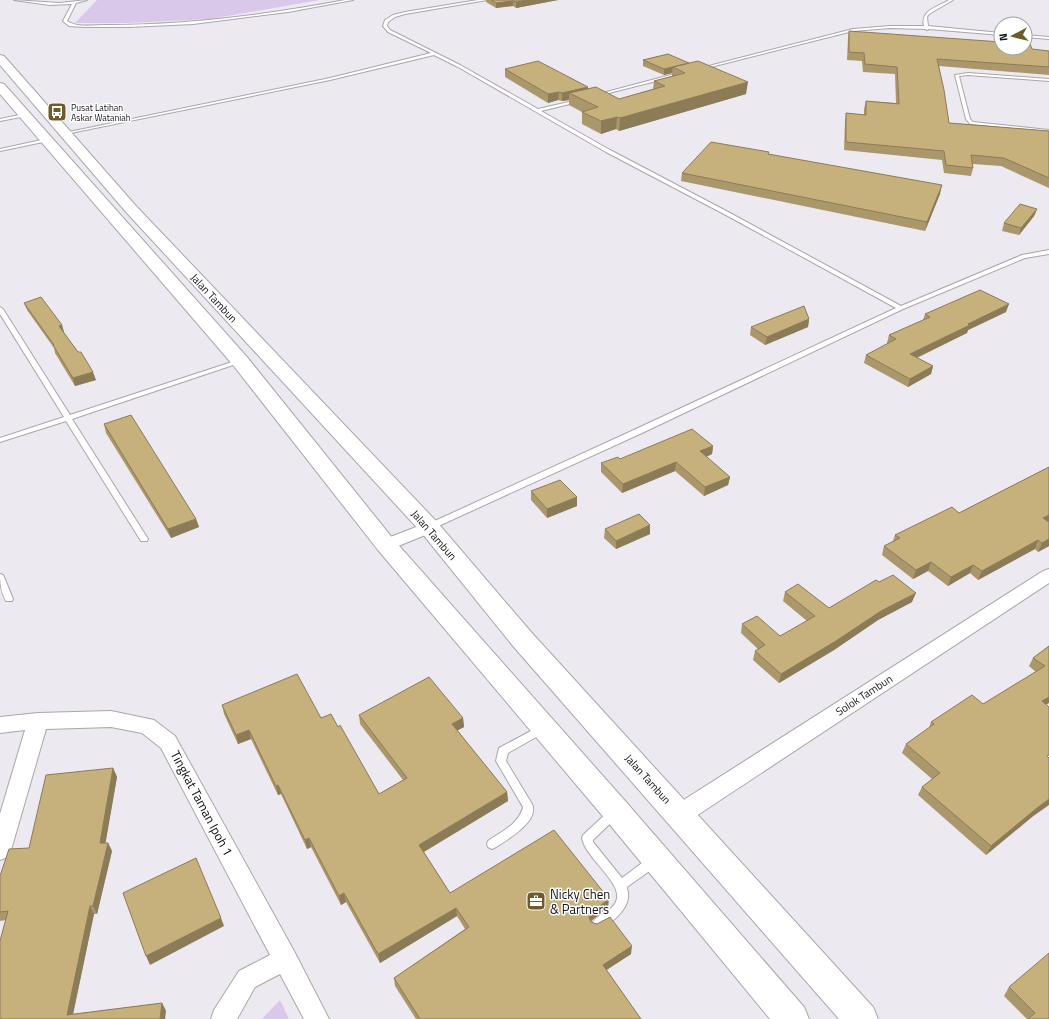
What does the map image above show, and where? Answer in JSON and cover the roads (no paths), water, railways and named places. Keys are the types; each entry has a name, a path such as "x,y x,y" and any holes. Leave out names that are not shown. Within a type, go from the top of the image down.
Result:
{"main road":[{"name":"Jalan Tambun","path":"2,61 50,114 131,209 429,527 522,639 861,1019"},
{"path":"2,61 3,71 13,84 3,92"},
{"name":"Jalan Tambun","path":"3,92 240,361 386,545 657,858 792,1019"},
{"path":"3,92 24,97 37,108 50,114"}],"street":[{"path":"386,545 429,527"},
{"name":"Solok Tambun","path":"679,815 1049,575"},
{"name":"Tingkat Taman Ipoh 1","path":"0,725 38,721 111,719 147,726 168,742 317,1019"},
{"path":"0,850 38,721"},
{"path":"223,1019 247,979 286,959"}],"lane":[{"path":"16,0 45,4 74,4 85,0"},
{"path":"74,4 65,21 67,23 83,26 135,26 218,20 302,9 351,0"},
{"path":"485,0 405,13 394,16 386,21 385,26 389,30 459,66 536,111 901,308"},
{"path":"927,29 924,16 951,0"},
{"path":"697,70 853,30 884,26 993,33"},
{"path":"1033,37 1049,38"},
{"path":"66,133 330,79 434,54"},
{"path":"590,97 689,72"},
{"path":"1049,80 968,74 958,75 968,119 972,123 1049,131"},
{"path":"536,111 582,99"},
{"path":"0,120 24,115"},
{"path":"0,150 46,140"},
{"path":"429,527 639,431 901,308 1024,256 1047,253"},
{"path":"0,309 144,539"},
{"path":"0,440 240,361"},
{"path":"0,577 9,599"},
{"path":"492,844 518,826 528,815 528,807 501,761 503,751 544,728"},
{"path":"596,926 616,911 623,898 621,886 588,844 586,838 616,811"},
{"path":"621,886 657,858"}],"place":[{"name":"Pusat Latihan Askar Wataniah","path":"57,112"},
{"name":"Nicky Chen & Partners","path":"536,901"}]}
